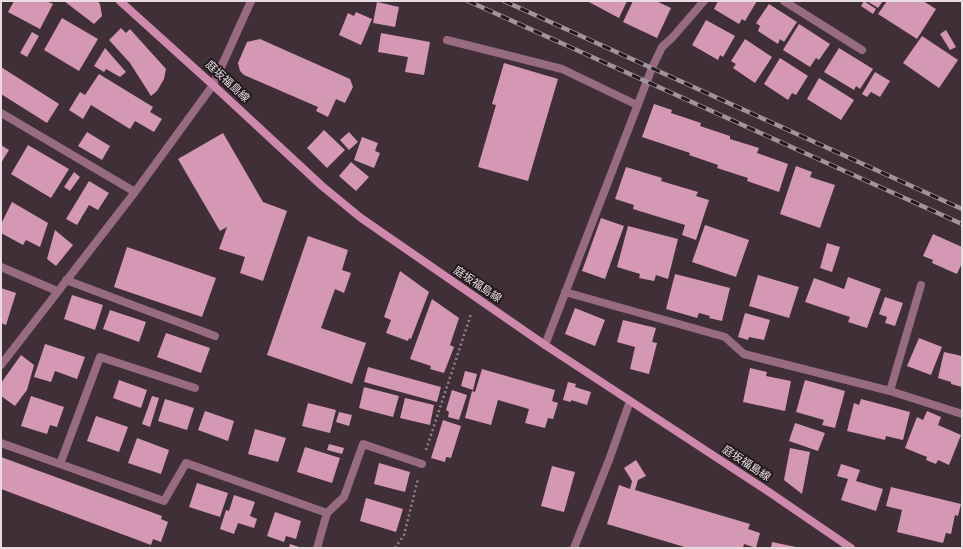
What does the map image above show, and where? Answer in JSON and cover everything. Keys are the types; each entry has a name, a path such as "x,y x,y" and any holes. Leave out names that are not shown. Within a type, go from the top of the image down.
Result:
{"main road":[{"name":"庭坂福島線","path":"120,1 322,186 361,218 545,345 769,492 851,548"}],"street":[{"path":"1,366 135,192 213,85 251,1"},
{"path":"545,345 646,82 662,47 672,38 704,1"},
{"path":"784,1 862,50"},
{"path":"447,40 562,69 638,105"},
{"path":"1,113 135,192"},
{"path":"1,267 57,292"},
{"path":"66,280 215,336"},
{"path":"890,391 921,285"},
{"path":"565,292 725,337 744,354 890,391 962,414"},
{"path":"60,464 100,357 195,388"},
{"path":"574,548 609,460 630,401"},
{"path":"1,443 164,501 186,463 327,513"},
{"path":"317,548 327,513 344,498 363,444 422,464"}],"path":[{"path":"395,548 404,535 422,464 477,298"}],"building":[{"path":"14,1 46,1 53,4 40,29 8,12"},
{"path":"64,1 97,1 100,4 102,16 94,24"},
{"path":"587,1 627,1 619,18"},
{"path":"633,1 656,1 671,8 657,38 623,22"},
{"path":"718,1 757,1 745,21 742,19 739,24 714,9"},
{"path":"864,1 876,9 873,14 861,6"},
{"path":"867,1 883,1 878,8"},
{"path":"887,1 923,1 936,9 917,39 878,14"},
{"path":"377,2 399,7 395,27 373,23"},
{"path":"769,4 797,22 784,42 780,39 778,44 758,31 760,26 756,23"},
{"path":"356,12 372,19 361,45 339,35 348,13 354,16"},
{"path":"62,18 98,39 79,71 44,50"},
{"path":"706,20 735,36 723,57 720,55 718,60 692,45"},
{"path":"799,24 830,44 819,60 816,58 810,67 783,50"},
{"path":"121,28 126,33 130,29 166,69 164,79 157,91 151,96 130,63 109,40"},
{"path":"946,30 956,47 950,50 940,34"},
{"path":"32,32 39,36 27,57 20,53"},
{"path":"381,33 430,42 424,75 405,72 408,57 378,52"},
{"path":"922,36 958,60 939,88 903,63"},
{"path":"260,39 350,79 353,87 345,103 336,99 328,117 316,111 318,107 244,75 240,71 238,63 247,42"},
{"path":"745,39 772,57 755,83 733,68 736,64 731,61"},
{"path":"105,48 126,72 120,77 106,69 104,72 94,66"},
{"path":"839,48 873,69 860,89 856,86 854,90 824,72"},
{"path":"780,58 808,76 796,95 792,93 788,100 764,84"},
{"path":"504,63 558,79 528,181 478,167 496,105 492,104"},
{"path":"1,67 59,104 47,123 1,94"},
{"path":"875,72 890,81 880,97 871,92 867,97 862,94"},
{"path":"99,74 153,107 150,112 162,119 154,132 135,121 130,129 91,105 83,119 69,110 80,92 85,95"},
{"path":"819,78 854,100 841,120 807,99"},
{"path":"654,104 672,110 671,113 701,123 700,126 730,136 730,139 759,148 757,153 788,164 779,192 747,181 748,178 717,168 718,165 689,155 690,153 642,137"},
{"path":"324,130 345,150 327,168 307,148"},
{"path":"87,132 110,146 102,160 78,146"},
{"path":"349,132 358,142 349,150 340,140"},
{"path":"223,133 263,202 287,211 263,281 240,273 245,257 219,249 227,227 220,231 178,159"},
{"path":"362,137 378,143 375,151 380,153 374,168 354,160"},
{"path":"1,145 9,150 1,163"},
{"path":"28,145 69,169 51,198 11,174"},
{"path":"351,162 369,177 356,191 339,176"},
{"path":"796,166 812,172 810,177 835,185 820,228 780,214"},
{"path":"626,167 662,178 661,181 698,192 696,196 709,200 696,240 682,235 685,225 633,209 634,205 615,199"},
{"path":"74,172 80,177 70,191 64,187"},
{"path":"89,181 109,193 98,210 89,205 77,225 66,219"},
{"path":"12,202 48,223 40,247 26,240 23,245 1,233 1,224"},
{"path":"601,218 624,226 605,279 582,271"},
{"path":"705,225 749,240 736,277 692,262"},
{"path":"628,226 678,239 668,279 656,275 654,281 639,278 640,274 617,267"},
{"path":"55,230 73,245 56,266 47,259"},
{"path":"933,234 962,247 962,263 957,274 932,263 933,260 923,256"},
{"path":"308,236 348,250 342,270 351,273 344,293 335,289 321,328 366,343 352,384 267,355"},
{"path":"827,243 840,247 832,272 820,268"},
{"path":"127,247 216,278 202,317 114,287"},
{"path":"400,271 429,292 411,339 409,338 408,341 386,333 391,320 384,317"},
{"path":"675,274 730,288 722,321 709,318 710,316 699,313 697,318 666,309"},
{"path":"758,275 799,287 789,318 749,306"},
{"path":"848,277 881,289 867,328 848,322 850,317 805,302 814,278 844,289"},
{"path":"1,288 16,293 6,325 1,323"},
{"path":"72,295 103,305 95,330 64,319"},
{"path":"885,297 903,303 895,326 885,323 887,317 879,314"},
{"path":"432,299 459,318 450,345 454,347 444,373 430,369 431,366 410,359"},
{"path":"575,308 605,320 595,346 565,334"},
{"path":"110,310 146,322 139,342 103,329"},
{"path":"745,313 770,320 764,340 749,337 748,340 738,337"},
{"path":"623,320 656,328 652,342 657,343 649,374 630,369 635,347 617,342"},
{"path":"166,333 210,348 201,373 157,357"},
{"path":"919,338 942,347 931,375 907,366"},
{"path":"45,344 85,357 77,379 55,371 51,382 34,377"},
{"path":"944,352 962,356 962,387 938,378"},
{"path":"21,355 34,365 27,390 15,406 1,396 1,383"},
{"path":"368,367 441,387 437,402 364,382"},
{"path":"750,368 767,372 766,376 791,381 785,411 743,402"},
{"path":"482,369 555,390 552,401 558,403 553,419 548,418 545,428 525,423 529,409 498,400 491,425 465,418 472,391 475,392"},
{"path":"465,371 477,374 473,390 461,386"},
{"path":"119,380 147,390 141,408 113,398"},
{"path":"805,380 845,391 835,428 822,425 824,420 796,412"},
{"path":"568,382 576,384 575,387 591,392 587,405 571,400 571,402 563,400"},
{"path":"364,387 399,396 393,417 359,408"},
{"path":"452,390 467,395 459,420 448,417 449,412 446,410"},
{"path":"31,396 64,407 57,427 50,425 47,434 21,426"},
{"path":"152,396 159,398 150,427 142,424"},
{"path":"405,398 434,405 430,425 400,418"},
{"path":"165,399 194,408 187,430 158,421"},
{"path":"861,399 910,412 903,440 886,436 885,440 847,431 854,403 859,405"},
{"path":"308,403 336,410 330,433 302,426"},
{"path":"205,411 234,421 228,441 198,430"},
{"path":"927,411 941,417 938,425 961,435 949,465 938,460 936,464 926,460 927,457 905,448 917,417 923,420"},
{"path":"339,412 352,415 349,426 336,422"},
{"path":"96,416 128,427 119,452 87,441"},
{"path":"443,420 461,426 451,458 446,457 445,462 431,458"},
{"path":"795,423 825,433 818,451 789,441"},
{"path":"255,429 286,438 278,462 248,454"},
{"path":"137,438 169,450 161,474 128,463"},
{"path":"329,444 344,448 342,454 327,450"},
{"path":"305,447 340,458 332,483 297,472"},
{"path":"790,448 810,452 802,494 784,480"},
{"path":"1,457 162,516 161,519 168,522 161,542 153,539 151,545 1,489"},
{"path":"636,460 646,476 638,480 635,490 750,524 748,529 760,533 756,548 744,544 743,548 688,548 607,524 619,485 630,489 632,481 624,468"},
{"path":"379,463 410,472 405,492 374,484"},
{"path":"841,464 860,470 856,481 883,489 876,511 841,500 848,479 837,476"},
{"path":"552,466 575,472 564,512 541,506"},
{"path":"197,483 228,493 220,517 189,507"},
{"path":"891,487 961,504 958,516 955,515 951,534 946,533 943,543 897,532 902,510 886,506"},
{"path":"234,495 255,502 250,516 257,519 254,528 238,523 234,534 220,529 226,510 229,511"},
{"path":"366,498 403,509 396,532 360,521"},
{"path":"275,512 301,521 296,539 286,536 284,542 267,536"},
{"path":"772,542 796,547 796,548 771,548"},
{"path":"290,544 302,548 289,548"}],"railway":[{"path":"468,1 962,224"},
{"path":"504,1 962,209"}]}
